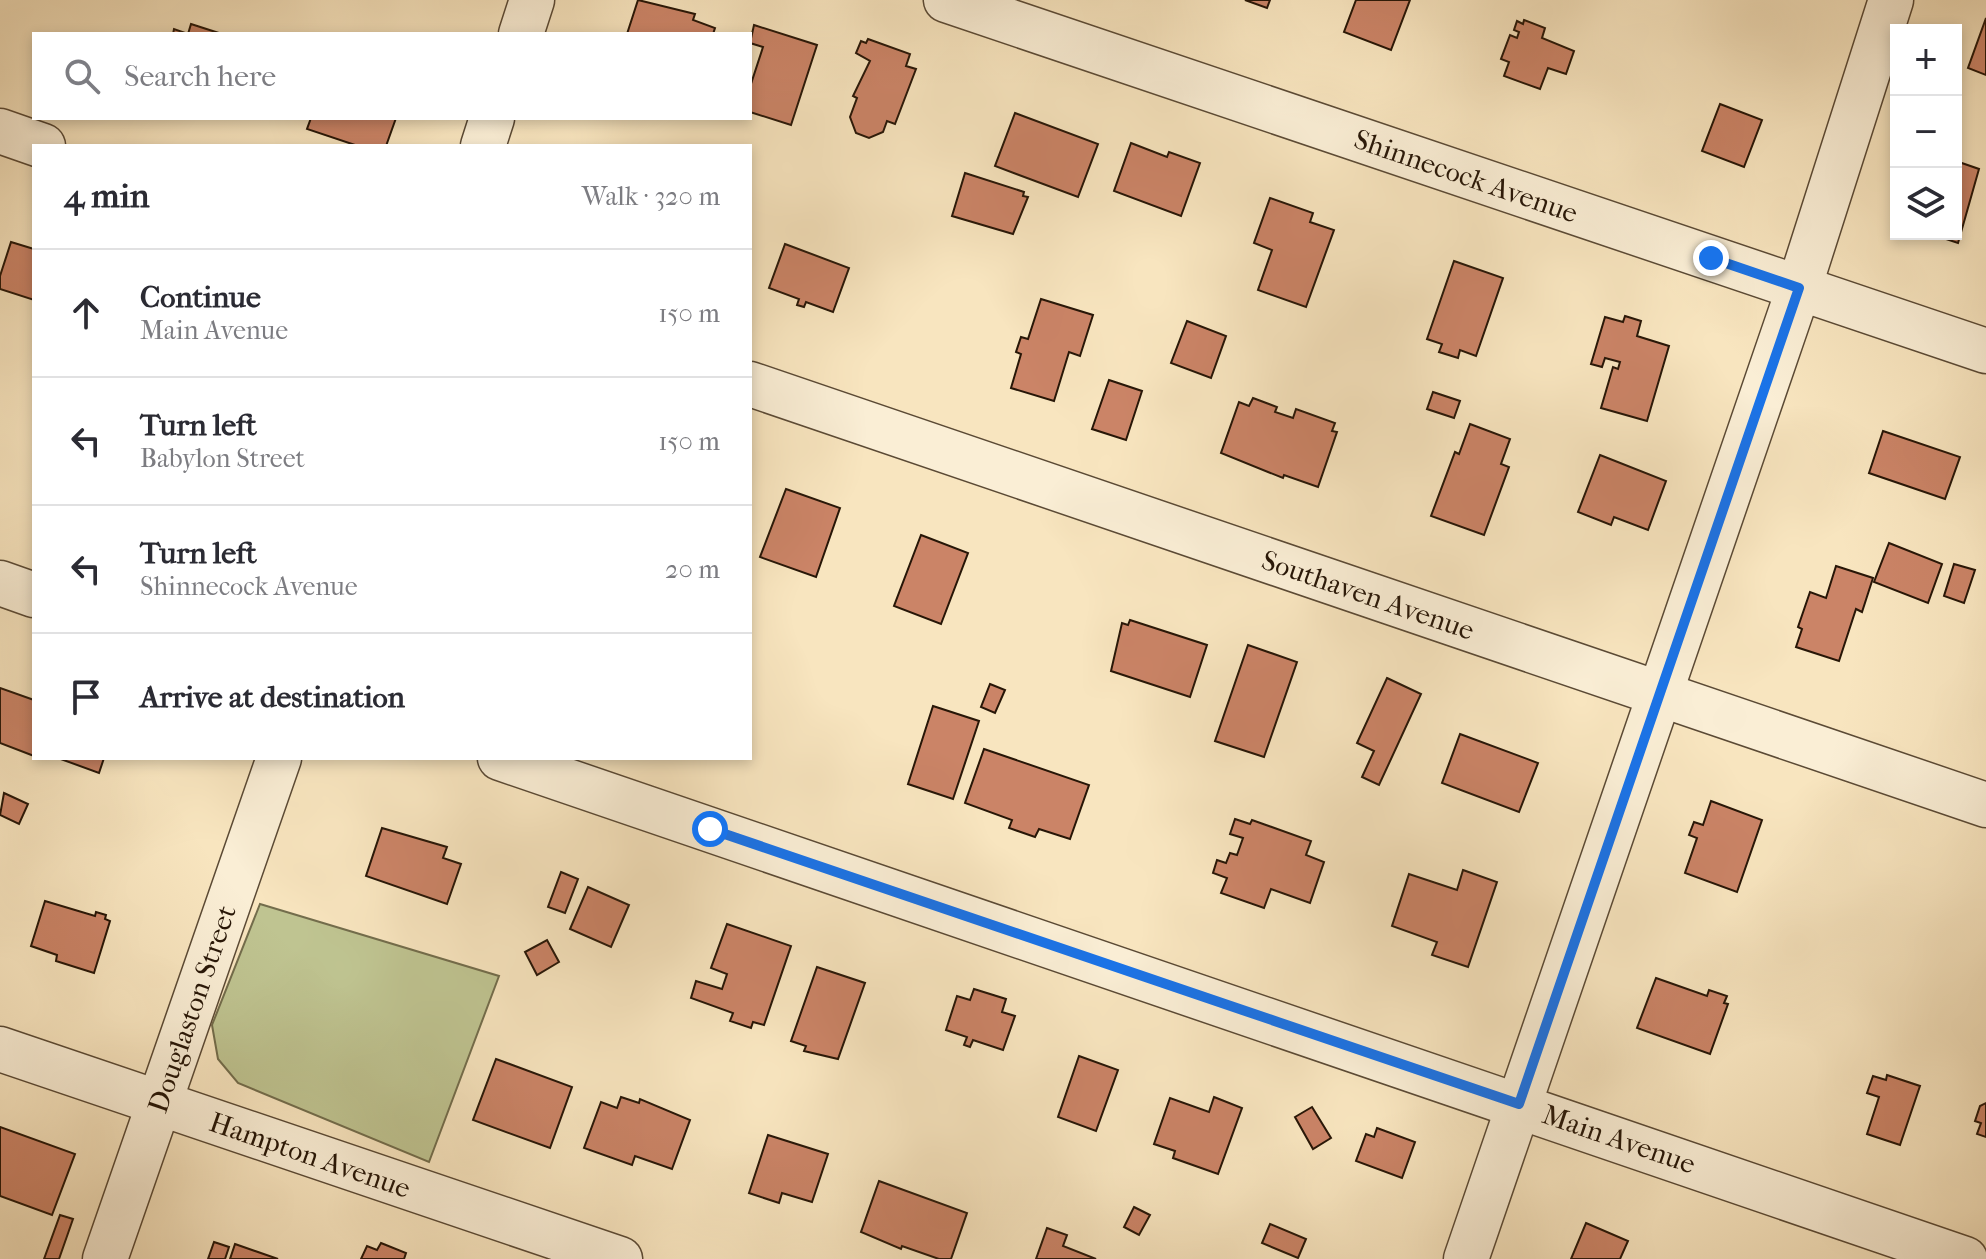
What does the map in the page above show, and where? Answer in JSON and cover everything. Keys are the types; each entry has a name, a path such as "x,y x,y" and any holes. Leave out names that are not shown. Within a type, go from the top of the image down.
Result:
{"street":[{"path":"522,32 532,0"},
{"name":"Shinnecock Avenue","path":"946,0 1986,351"},
{"path":"1466,1259 1799,288 1891,0"},
{"path":"484,144 491,120"},
{"path":"0,131 37,144"},
{"name":"Southaven Avenue","path":"752,385 1986,805"},
{"path":"0,583 32,594"},
{"name":"Douglaston Street","path":"105,1259 278,760"},
{"name":"Main Avenue","path":"506,760 1965,1259"},
{"name":"Hampton Avenue","path":"0,1049 620,1259"}],"green space":[{"path":"260,904 499,976 429,1162 238,1083 218,1059 212,1025"}],"building":[{"path":"638,0 695,14 693,20 715,28 714,32 628,32"},
{"path":"1245,0 1270,0 1267,8"},
{"path":"1356,0 1410,0 1391,50 1344,32"},
{"path":"1986,18 1986,75 1968,68"},
{"path":"1524,20 1545,28 1542,38 1574,51 1566,74 1548,68 1540,89 1504,76 1509,62 1501,59 1510,35 1517,38 1519,32 1514,30 1517,21 1523,24"},
{"path":"191,24 216,32 189,32"},
{"path":"754,25 817,45 791,125 752,113 752,81 763,47 752,44"},
{"path":"868,39 910,54 906,66 916,69 895,124 887,121 883,132 869,138 856,133 850,117 857,98 853,96 870,61 856,53 861,41 866,43"},
{"path":"1720,104 1762,120 1744,167 1702,151"},
{"path":"1015,113 1098,144 1078,197 995,166"},
{"path":"310,120 395,120 387,144 352,144 307,129"},
{"path":"1131,143 1167,157 1169,152 1200,163 1181,216 1114,191"},
{"path":"1962,163 1979,169 1962,229"},
{"path":"965,173 1024,192 1023,196 1028,197 1013,234 952,216"},
{"path":"1270,198 1313,213 1310,222 1334,230 1306,307 1258,290 1272,250 1254,243"},
{"path":"11,242 32,248 32,299 0,289 0,276"},
{"path":"785,244 849,268 833,312 806,302 804,307 797,305 799,299 769,288"},
{"path":"1454,261 1503,278 1476,356 1460,350 1458,358 1439,352 1442,344 1427,339"},
{"path":"1041,299 1093,315 1080,356 1069,352 1054,401 1011,388 1021,354 1016,352 1021,337 1028,339"},
{"path":"1625,316 1641,321 1637,336 1669,346 1647,421 1601,408 1613,367 1618,369 1620,362 1605,358 1602,367 1591,364 1605,317 1623,322"},
{"path":"1187,321 1226,336 1211,378 1171,363"},
{"path":"1109,380 1142,391 1126,440 1092,429"},
{"path":"1433,392 1460,401 1454,418 1427,409"},
{"path":"1253,398 1277,407 1275,412 1293,418 1296,409 1335,423 1332,431 1337,432 1318,487 1284,475 1283,478 1221,453 1239,402 1249,406"},
{"path":"1470,424 1510,439 1501,464 1509,467 1484,535 1431,516 1455,452 1459,454"},
{"path":"1883,431 1960,457 1945,499 1869,473"},
{"path":"1600,455 1666,481 1648,530 1614,517 1611,525 1578,512"},
{"path":"786,489 840,508 816,577 760,557"},
{"path":"921,535 968,553 941,624 894,606"},
{"path":"1889,543 1942,564 1928,603 1874,582"},
{"path":"1954,564 1975,570 1964,603 1944,596"},
{"path":"1836,566 1873,578 1862,612 1856,609 1839,661 1796,647 1802,629 1798,627 1810,592 1826,598"},
{"path":"1130,620 1207,645 1190,697 1111,671 1122,623 1128,625"},
{"path":"1248,645 1297,662 1264,757 1215,741"},
{"path":"1387,678 1421,694 1379,785 1362,777 1374,751 1357,743"},
{"path":"990,684 1005,690 995,713 981,707"},
{"path":"0,688 32,699 32,755 0,743"},
{"path":"933,706 979,721 953,799 908,784"},
{"path":"1460,734 1538,763 1519,812 1442,783"},
{"path":"984,749 1089,785 1070,839 1039,829 1035,837 1009,828 1012,820 965,803"},
{"path":"63,760 103,760 99,773"},
{"path":"4,793 28,804 19,824 0,815"},
{"path":"1711,801 1762,820 1737,892 1685,873 1697,838 1689,835 1694,822 1703,825"},
{"path":"1235,819 1250,824 1252,820 1311,841 1306,855 1324,862 1310,903 1271,889 1264,908 1221,893 1227,878 1213,873 1217,860 1226,863 1230,853 1237,855 1243,838 1230,834"},
{"path":"382,828 447,847 443,858 461,864 447,904 366,876"},
{"path":"1463,870 1497,882 1468,967 1432,955 1437,942 1392,926 1409,874 1457,890"},
{"path":"561,872 578,879 565,913 548,907"},
{"path":"588,887 629,905 611,947 570,929"},
{"path":"45,901 95,916 96,912 106,915 105,919 110,921 94,973 56,961 57,955 31,946"},
{"path":"727,924 791,946 764,1025 753,1022 751,1028 730,1021 733,1013 691,998 696,981 722,989 727,974 711,968"},
{"path":"547,940 559,962 537,975 525,952"},
{"path":"817,967 865,983 838,1059 804,1051 806,1046 791,1041"},
{"path":"1656,978 1707,996 1709,990 1727,996 1724,1003 1728,1004 1710,1054 1637,1028"},
{"path":"974,989 1006,999 1002,1012 1015,1016 1003,1050 973,1040 970,1047 964,1045 967,1037 946,1030 957,996 970,1000"},
{"path":"1079,1056 1118,1070 1096,1131 1058,1117"},
{"path":"496,1059 572,1087 550,1148 473,1120"},
{"path":"1887,1075 1920,1086 1900,1145 1867,1134 1879,1097 1867,1093 1873,1076 1886,1080"},
{"path":"621,1097 639,1103 640,1099 690,1120 672,1169 635,1156 632,1165 584,1148 601,1102 617,1108"},
{"path":"1214,1097 1242,1108 1218,1174 1173,1158 1175,1151 1154,1144 1170,1098 1209,1112"},
{"path":"1986,1103 1986,1137 1977,1134 1981,1123 1975,1121 1980,1106"},
{"path":"1312,1107 1331,1138 1313,1149 1295,1117"},
{"path":"0,1127 75,1154 52,1215 0,1196"},
{"path":"1377,1128 1415,1142 1402,1178 1356,1161 1366,1134 1374,1137"},
{"path":"768,1135 828,1154 812,1202 782,1193 779,1203 749,1193"},
{"path":"879,1181 967,1213 951,1259 939,1259 902,1246 901,1249 861,1232"},
{"path":"1134,1207 1150,1215 1139,1235 1124,1227"},
{"path":"60,1215 73,1219 59,1259 44,1259"},
{"path":"1586,1223 1628,1241 1620,1259 1571,1259"},
{"path":"1270,1224 1306,1239 1298,1258 1262,1243"},
{"path":"1047,1228 1067,1235 1063,1246 1096,1259 1036,1259"},
{"path":"214,1242 229,1247 225,1259 208,1259"},
{"path":"381,1243 406,1253 404,1259 361,1259 367,1246 377,1250"},
{"path":"235,1244 278,1259 230,1259"}],"route":[{"path":"710,829 1519,1104 1799,288 1711,258"}]}
